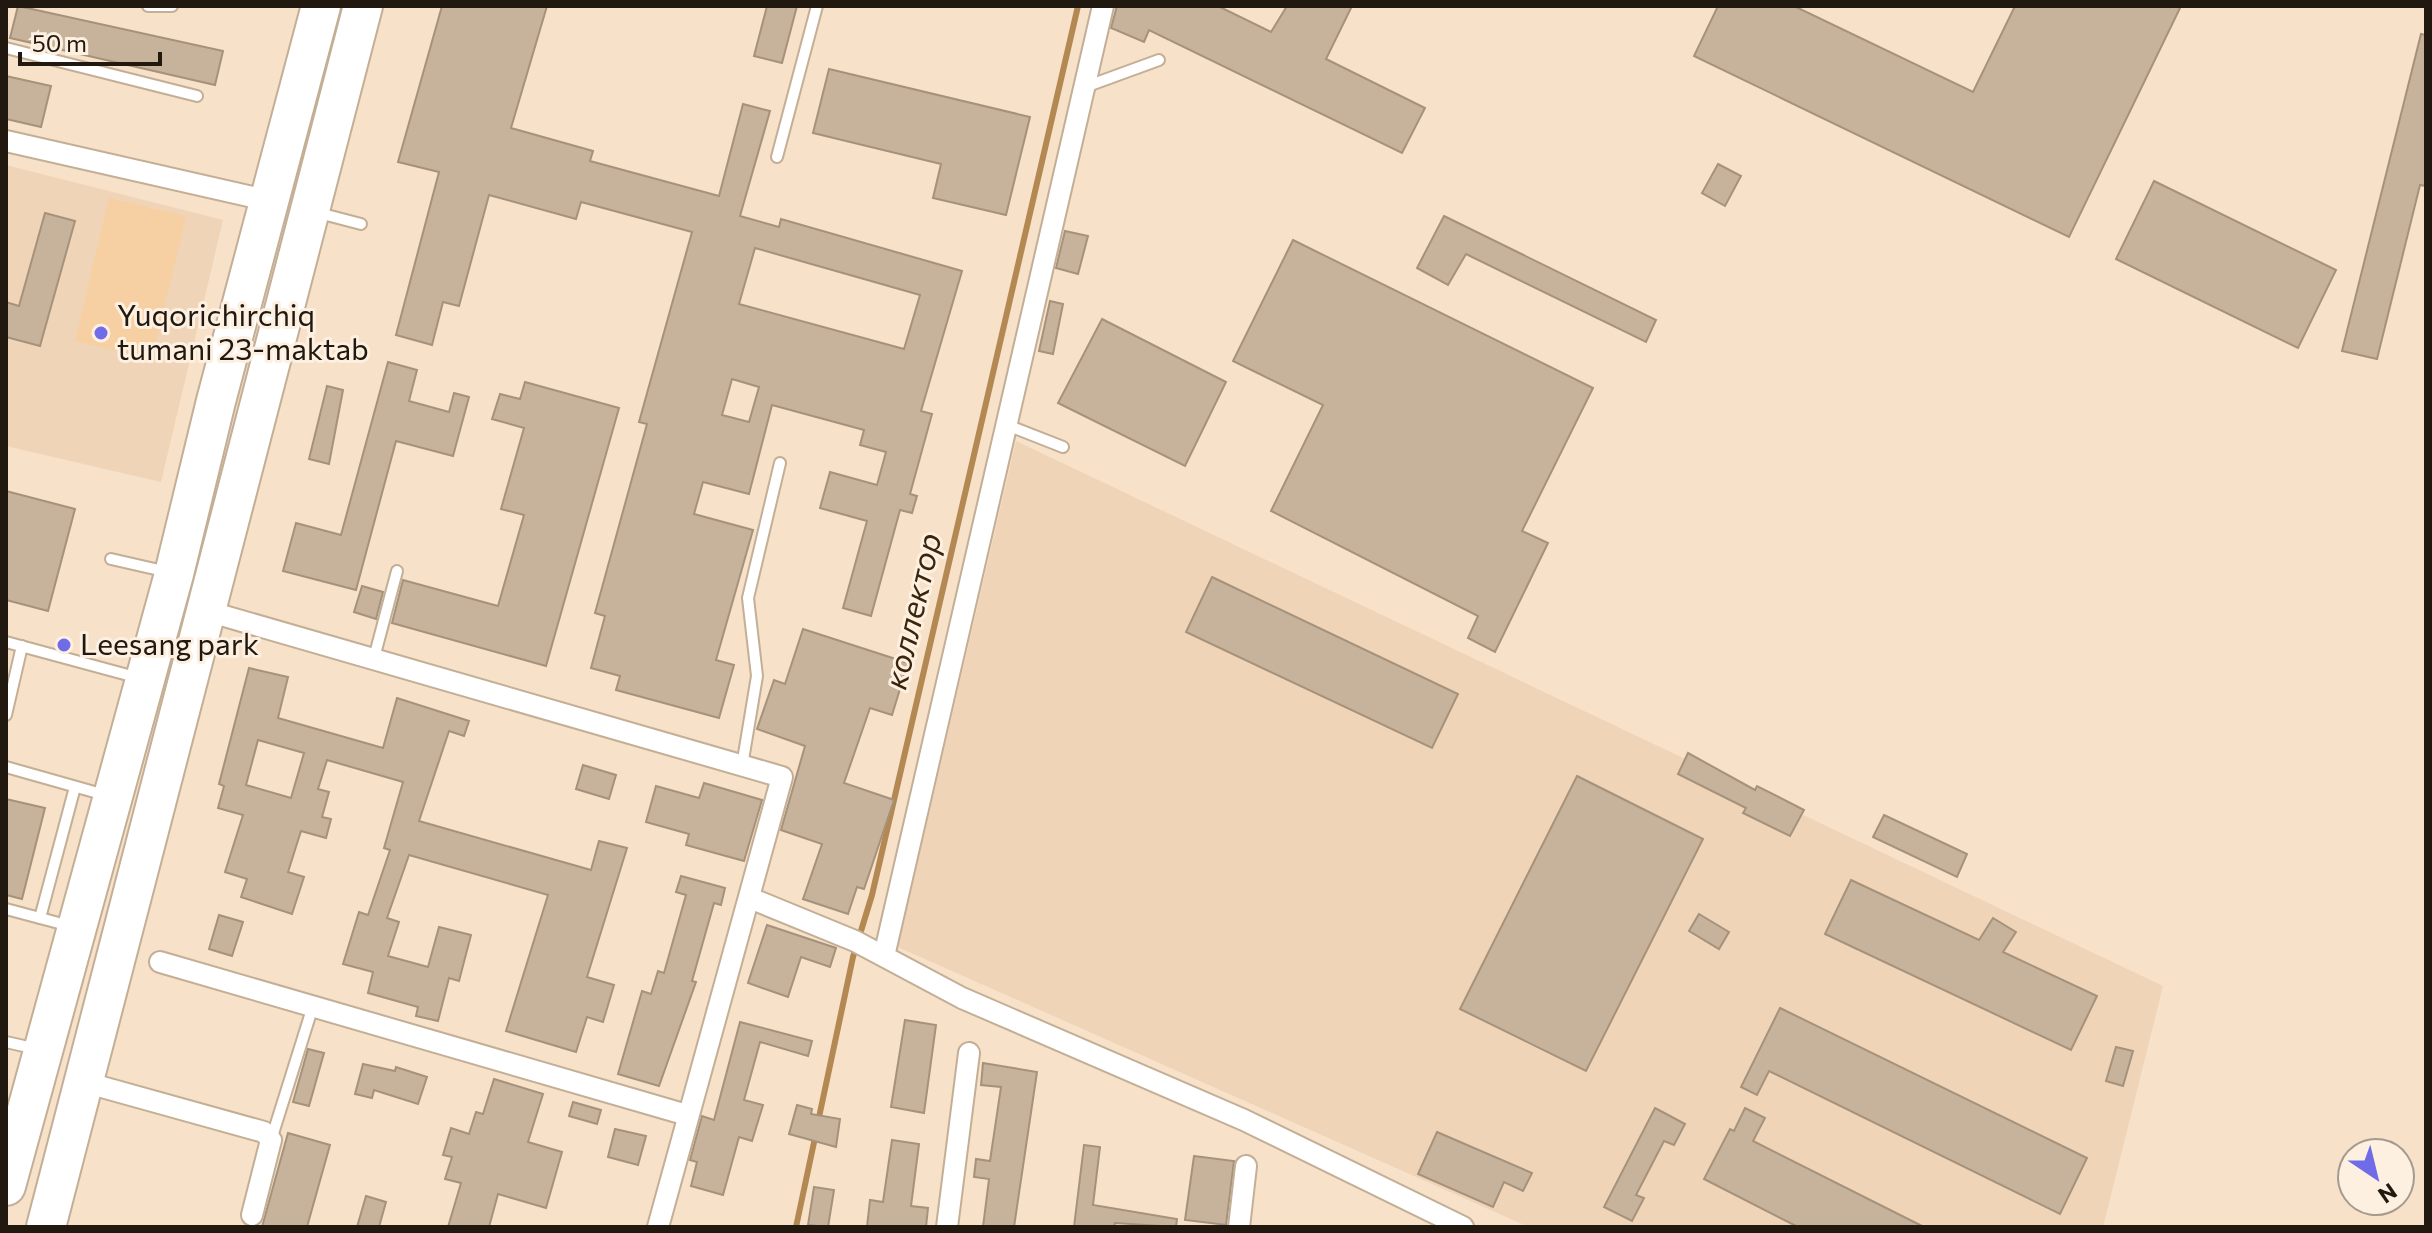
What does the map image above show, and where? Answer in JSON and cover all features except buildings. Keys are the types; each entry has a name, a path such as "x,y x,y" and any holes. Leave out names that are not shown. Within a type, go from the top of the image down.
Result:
{"highway":[{"path":"6,1186 43,1050 58,923 111,797 174,574 321,6"},
{"path":"46,1227 363,6"},
{"path":"270,201 309,210"}],"street":[{"path":"880,954 1007,425 1103,6"},
{"path":"6,141 270,201"},
{"path":"207,611 782,777 658,1227"},
{"path":"750,898 855,941 962,998 1244,1120 1463,1227"},
{"path":"160,962 687,1115"},
{"path":"947,1227 969,1053"},
{"path":"84,1082 264,1132 271,1140 252,1215"},
{"path":"1239,1227 1246,1166"}],"lane":[{"path":"148,6 172,6"},
{"path":"777,157 817,6"},
{"path":"6,48 197,96"},
{"path":"1085,87 1159,60"},
{"path":"309,210 361,224"},
{"path":"1007,425 1063,447"},
{"path":"742,766 757,676 748,598 780,463"},
{"path":"111,559 174,574"},
{"path":"374,658 397,571"},
{"path":"6,642 144,679"},
{"path":"6,715 22,646"},
{"path":"6,767 111,797"},
{"path":"6,909 58,923 75,787"},
{"path":"271,1140 313,1006"},
{"path":"6,1042 43,1050"}],"shaded area":[{"name":"Yuqorichirchiq tumani 23-maktab","path":"6,165 223,220 161,482 6,446"},
{"path":"109,198 186,216 152,359 75,341"},
{"path":"1016,441 2163,986 2103,1227 1529,1227 898,947"}],"waterway":[{"name":"коллектор","path":"818,1122 853,957 872,895 1078,6"},
{"name":"коллектор","path":"796,1227 816,1133"}],"place":[{"name":"Yuqorichirchiq tumani 23-maktab","path":"101,333"},
{"name":"Leesang park","path":"64,645"}]}
